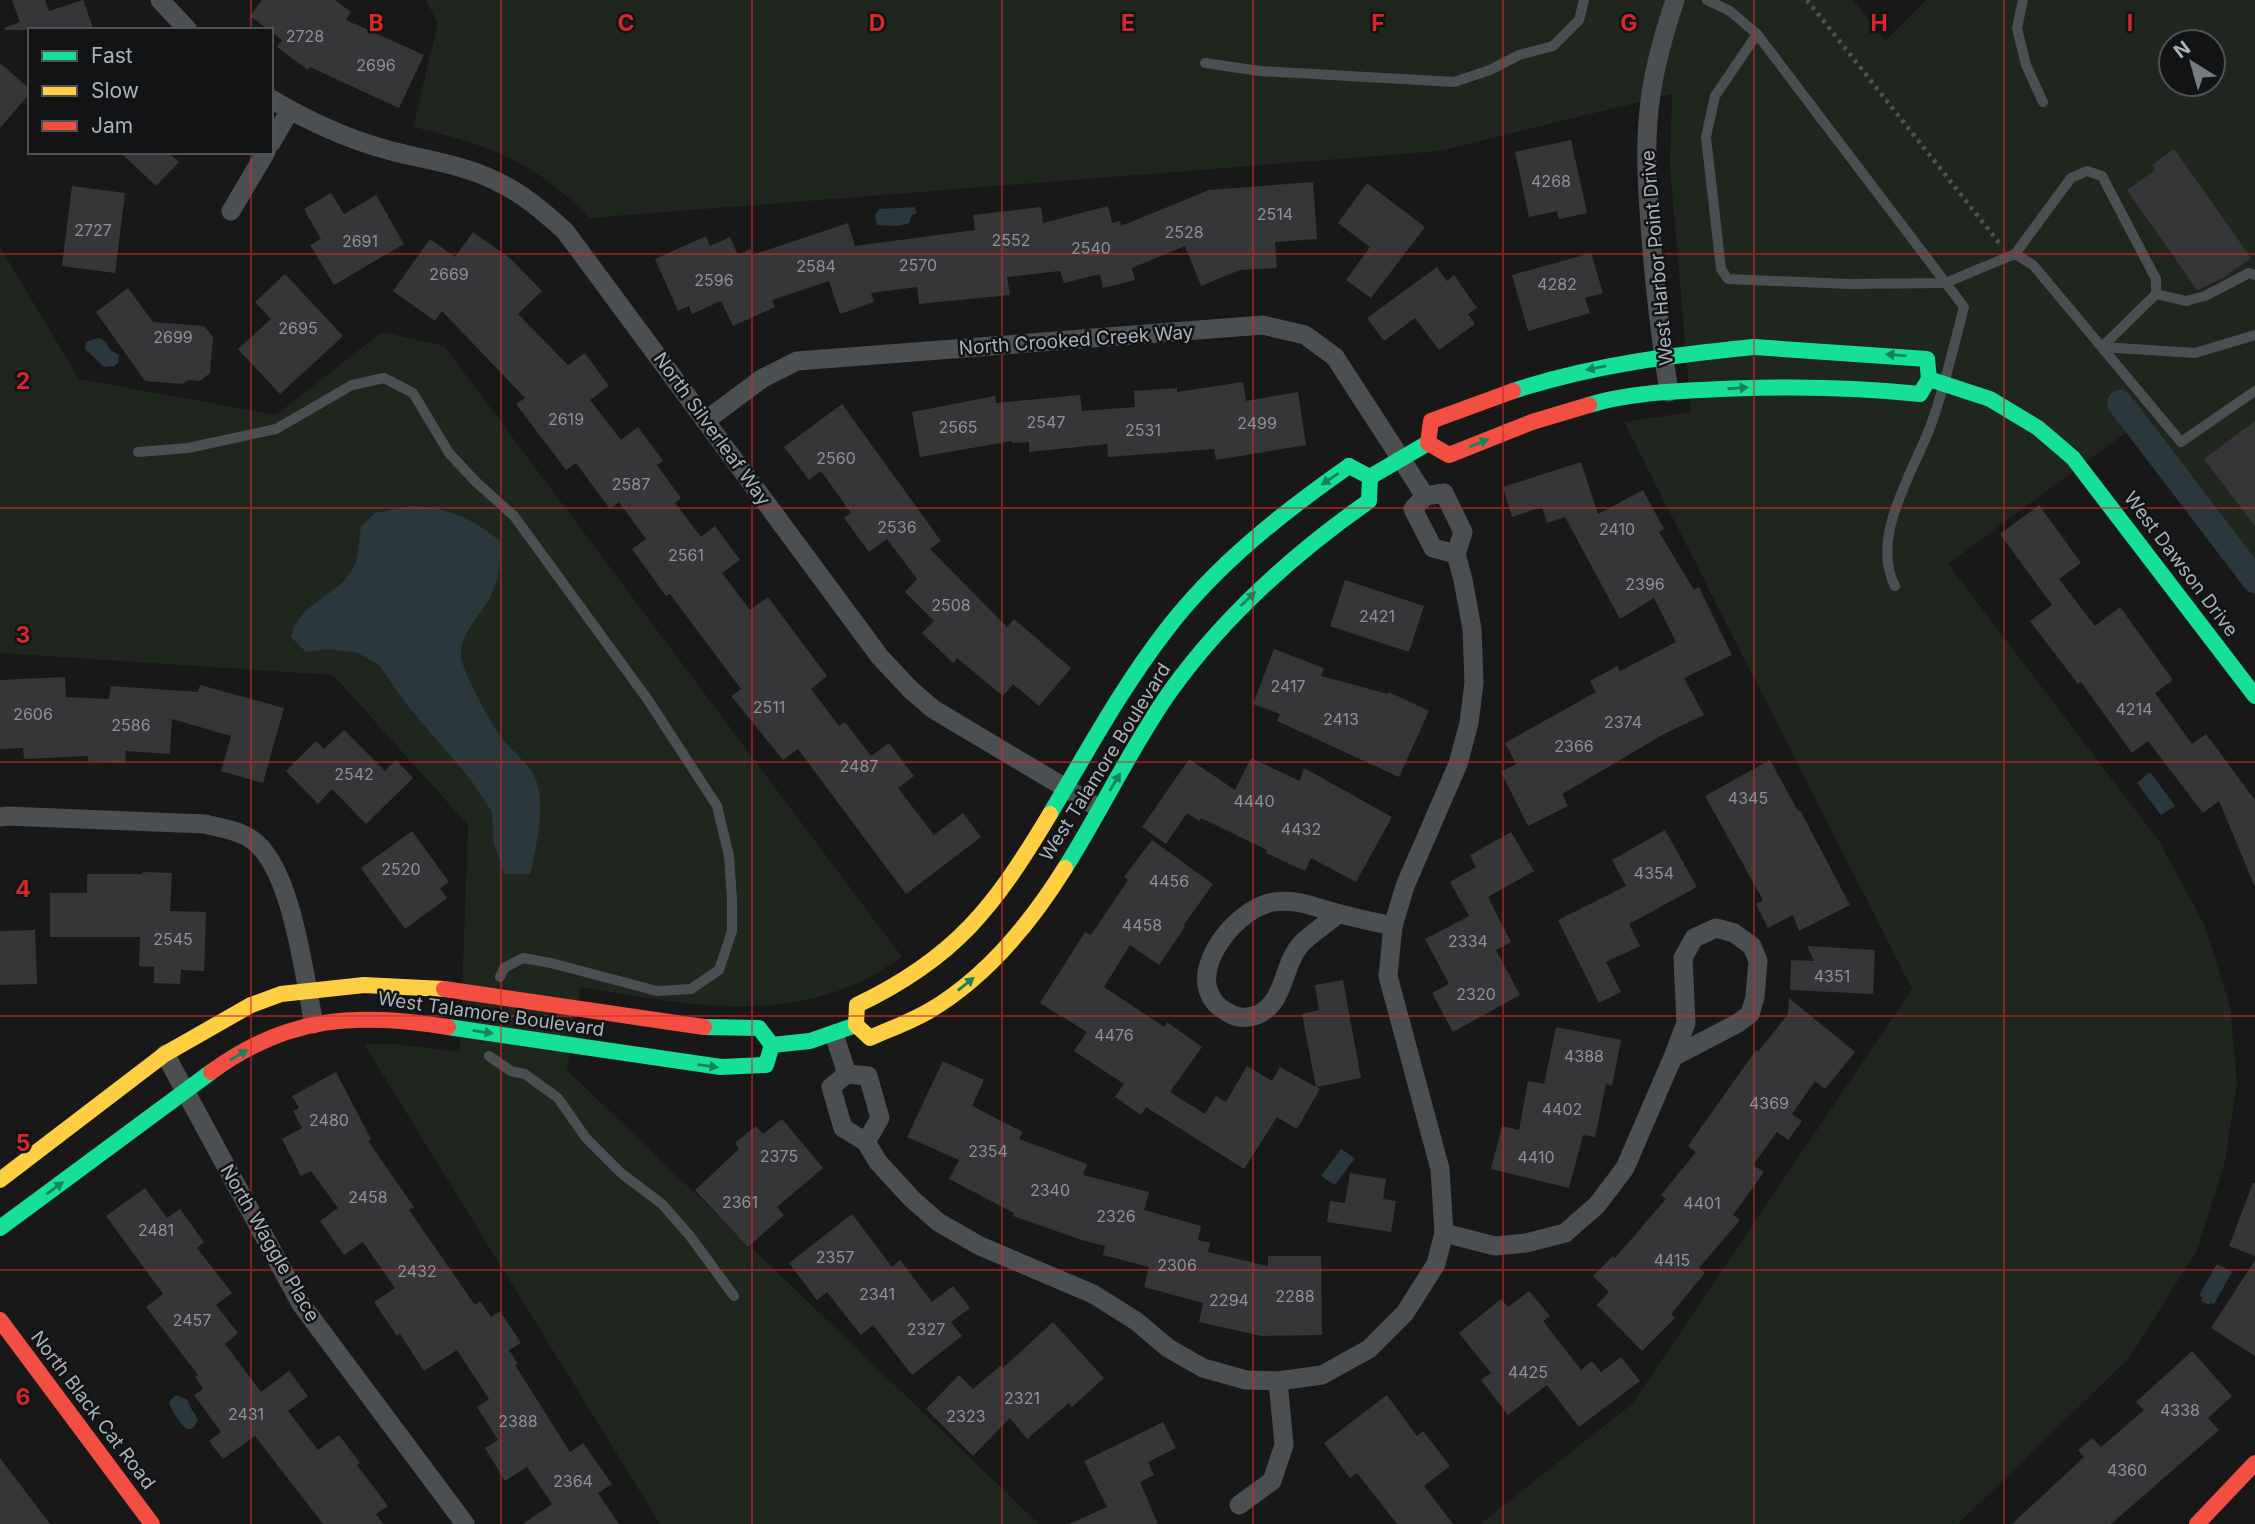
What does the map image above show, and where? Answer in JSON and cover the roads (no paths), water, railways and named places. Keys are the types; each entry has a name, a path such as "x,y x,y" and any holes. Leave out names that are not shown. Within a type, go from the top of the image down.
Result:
{"street":[{"path":"160,0 186,28"},
{"name":"West Harbor Point Drive","path":"1670,392 1654,274 1646,158 1654,72 1675,0"},
{"name":"North Silverleaf Way","path":"273,100 360,142 457,167 496,181 535,204 565,231 880,657 933,709 1099,808"},
{"path":"273,139 290,110"},
{"path":"232,211 265,154"},
{"name":"North Crooked Creek Way","path":"705,421 763,378 797,361 1263,326 1306,335 1335,357 1425,496"},
{"path":"1754,347 1895,355 1927,359 1936,381 1920,394 1756,387 1670,392 1601,401 1532,422 1449,455 1428,443 1431,421 1513,389 1595,367 1663,356 1754,347"},
{"name":"West Dawson Drive","path":"1936,381 1990,400 2038,428 2073,458 2255,696"},
{"path":"1370,477 1428,443"},
{"name":"West Talamore Boulevard","path":"1349,466 1370,477 1369,501 1333,525 1293,558 1237,610 1198,653 1167,697 1046,896 1012,941 979,973 943,1002 870,1038 856,1025 857,1005 887,991 954,944 1001,893 1133,678 1168,627 1232,557 1264,527 1349,466"},
{"path":"866,1142 880,1118 868,1076 847,1074 831,1087 842,1128 866,1142 878,1162 912,1199 938,1222 980,1246 1093,1294 1136,1321 1168,1348 1203,1368 1246,1380 1278,1381 1322,1375 1369,1349 1405,1314 1436,1264 1444,1233 1440,1169 1388,976 1393,926 1405,886 1458,764 1469,723 1475,683 1472,629 1464,580 1455,554 1463,532 1444,493 1425,496 1413,509 1433,548 1455,554"},
{"path":"0,817 205,824 251,839 267,853 278,871 288,900 314,1024"},
{"path":"1338,914 1302,942 1292,957 1281,989 1271,1005 1258,1015 1241,1018 1218,1007 1210,995 1208,966 1226,932 1256,907 1274,902 1301,902 1338,914 1393,926"},
{"path":"1444,1233 1495,1246 1527,1243 1564,1233 1597,1205 1625,1168 1686,1023 1683,958 1694,938 1716,928 1734,933 1752,946 1758,961 1755,997 1750,1014 1673,1058"},
{"name":"West Talamore Boulevard","path":"0,1180 165,1054 251,1005 281,994 364,985 436,988 715,1030 759,1028 772,1045 766,1066 721,1067 429,1024 364,1018 314,1024 267,1038 221,1065 0,1228"},
{"path":"772,1045 810,1041 856,1025"},
{"path":"834,1034 847,1074"},
{"name":"North Waggle Place","path":"165,1054 300,1304 465,1524"},
{"name":"North Black Cat Road","path":"0,1320 152,1524"},
{"path":"1239,1505 1272,1481 1284,1445 1278,1381"},
{"path":"2197,1524 2255,1462"}],"lane":[{"path":"1205,63 1260,71 1454,82 1490,70 1519,55 1553,47 1579,20 1584,0"},
{"path":"1707,0 1730,11 1757,34 1964,307 1936,381 1932,420 1890,525 1888,573 1895,586"},
{"path":"2023,0 2017,28 2026,65 2043,102"},
{"path":"1757,34 1715,96 1706,137 1721,269 1728,279 1849,284 1945,283 2015,254 2071,178 2087,171 2102,176 2156,279 2156,294 2102,347"},
{"path":"2015,254 2033,265 2181,442 2255,391"},
{"path":"2156,294 2186,300 2205,296 2249,272 2255,275"},
{"path":"2102,347 2195,353 2255,335"},
{"path":"138,452 188,448 276,429 352,385 384,379 403,388 413,393 449,453 514,516 648,700 717,806 729,856 732,899 732,931 719,970 691,989 657,991 523,958 504,968 500,977"},
{"path":"489,1056 511,1071 525,1074 558,1098 586,1138 621,1173 662,1204 690,1236 734,1296"}],"waterway":[{"path":"2120,403 2255,580"}]}
